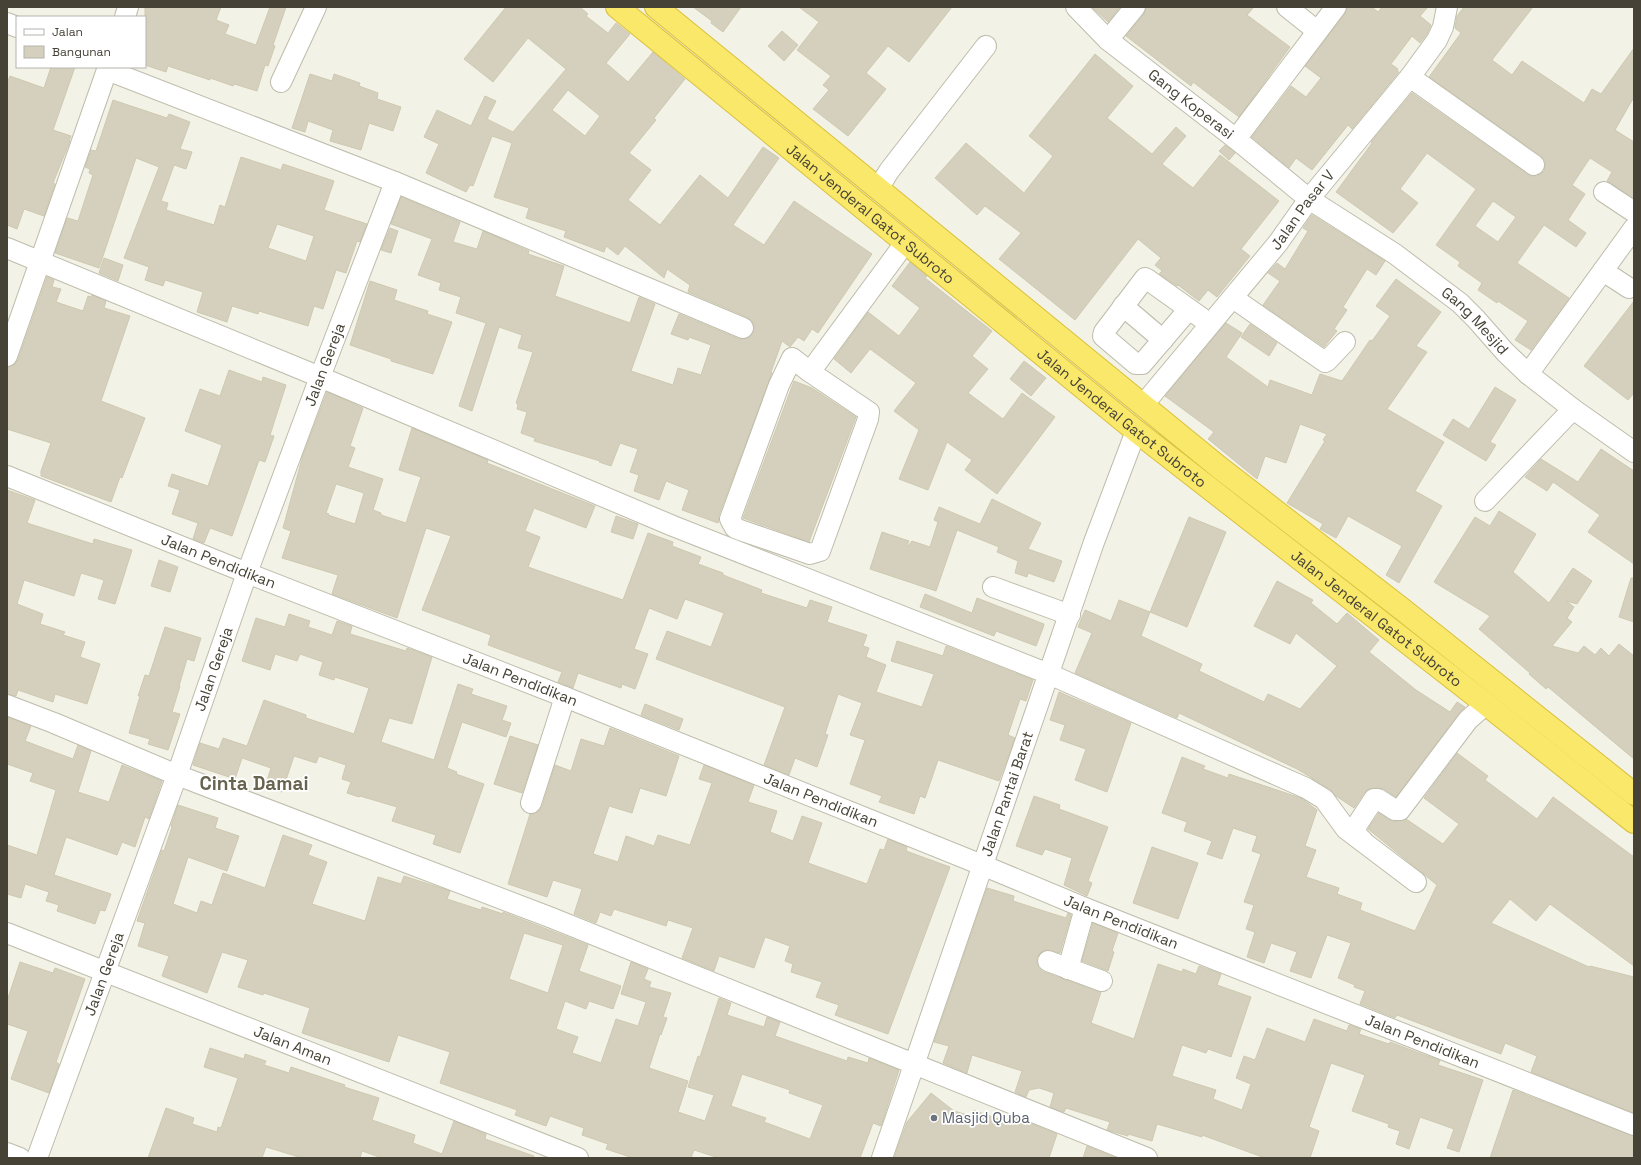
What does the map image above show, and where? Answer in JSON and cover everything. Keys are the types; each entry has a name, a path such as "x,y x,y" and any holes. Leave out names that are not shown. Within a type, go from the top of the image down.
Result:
{"highway":[{"name":"Jalan Jenderal Gatot Subroto","path":"617,7 1136,431 1486,704 1634,822"},
{"name":"Jalan Jenderal Gatot Subroto","path":"656,7 1220,468 1402,609 1634,794"},
{"path":"761,126 778,106"},
{"path":"1206,486 1220,468"}],"street":[{"path":"281,82 316,7"},
{"name":"Gang Koperasi","path":"1076,7 1108,40 1236,139 1309,199"},
{"path":"1108,40 1135,7"},
{"path":"1287,7 1317,31"},
{"path":"1236,139 1336,7"},
{"name":"Jalan Pasar V","path":"1143,405 1278,243 1309,199 1410,77 1437,40 1443,27 1447,7"},
{"path":"878,189 889,172 986,46"},
{"path":"7,356 108,68 395,182 743,328"},
{"path":"1410,77 1534,165"},
{"name":"Jalan Gereja","path":"37,1158 177,775 247,573 395,182"},
{"path":"1604,192 1634,212"},
{"name":"Gang Mesjid","path":"1309,199 1396,254 1460,304 1528,374 1573,409 1632,447"},
{"path":"1528,374 1634,228"},
{"path":"810,372 905,243"},
{"path":"7,248 320,377 673,526 1049,674 1306,788 1324,799 1346,828 1416,882"},
{"path":"1603,271 1630,288"},
{"path":"1189,309 1140,365 1103,336 1104,332 1145,278 1189,309 1210,324"},
{"path":"1233,298 1324,362 1327,362 1345,342"},
{"path":"1123,306 1163,340"},
{"path":"792,358 810,372 866,408 870,416 820,551 810,554 735,528 730,519 779,385 792,358"},
{"path":"1485,501 1573,409"},
{"name":"Jalan Pantai Barat","path":"882,1158 1094,542 1136,431"},
{"name":"Jalan Pendidikan","path":"7,476 247,573 565,697 1085,908 1634,1125"},
{"path":"993,586 1070,615"},
{"path":"531,803 565,697"},
{"path":"1374,850 1353,831 1374,799 1378,799 1395,810 1400,810 1468,720 1486,704"},
{"path":"7,705 54,723 177,775 552,918 1148,1158"},
{"path":"1068,969 1085,908"},
{"name":"Jalan Aman","path":"7,933 578,1158"},
{"path":"1048,961 1102,981"},
{"path":"7,1153 20,1158"}],"building":[{"path":"145,7 221,7 216,20 229,25 225,34 256,45 270,7 286,7 273,45 275,46 268,66 265,65 257,91 234,84 233,86 210,78 210,80 168,66 166,72 146,65"},
{"path":"506,7 580,7 588,14 586,16 608,33 616,23 630,34 606,63 628,82 653,52 685,79 654,118 656,120 629,153 651,170 628,200 660,225 700,175 728,198 763,147 779,158 733,225 764,245 794,201 872,254 818,333 812,329 804,341 798,337 790,347 782,341 771,372 772,373 719,515 718,523 682,510 689,490 666,481 659,500 634,491 639,475 630,472 638,449 620,443 611,466 599,462 600,461 534,441 535,438 521,433 527,412 517,409 518,404 516,403 533,352 518,348 522,335 499,327 472,411 459,406 486,323 456,313 461,297 439,290 441,283 418,275 432,239 391,224 401,197 460,222 453,242 477,249 483,231 529,251 528,254 564,266 555,296 630,323 639,297 655,304 631,371 673,385 678,368 701,375 711,345 689,337 688,340 671,334 679,314 739,339 750,337 753,333 754,327 752,321 747,317 688,292 690,285 667,269 664,278 625,246 618,255 606,246 604,252 564,237 566,231 526,218 529,208 494,197 512,143 492,136 473,186 470,185 466,192 426,173 439,144 424,137 437,110 471,126 485,96 496,101 487,119 513,132 566,69 528,38 493,82 464,59","holes":["568,90 600,116 585,136 552,110"]},
{"path":"693,7 741,7 723,32 711,23 712,21"},
{"path":"799,7 952,7 909,62 888,46 866,73 886,89 848,136 813,109 829,90 823,85 831,76 797,50 819,22"},
{"path":"1092,7 1120,7 1108,22"},
{"path":"1146,7 1254,7 1247,15 1290,47 1239,117 1193,82 1191,86 1126,36 1144,14"},
{"path":"1347,7 1372,7 1378,12 1382,7 1428,7 1420,16 1431,25 1427,34 1420,43 1412,36 1391,64 1398,69 1397,71 1399,72 1352,129 1348,125 1312,170 1296,158 1289,168 1252,137 1291,86 1306,97 1321,78 1305,66 1345,14"},
{"path":"1464,7 1533,7 1492,60 1512,75 1522,61 1584,103 1592,89 1601,94 1634,48 1634,97 1615,130 1634,142 1634,198 1607,181 1612,172 1590,158 1572,185 1585,194 1568,220 1586,233 1576,247 1544,225 1517,263 1569,298 1531,350 1515,340 1528,321 1478,290 1482,283 1458,266 1460,262 1436,245 1476,189 1427,153 1400,189 1418,203 1393,233 1336,192 1372,143 1371,142 1412,93 1527,174 1538,176 1544,171 1545,161 1541,156 1429,77 1461,33 1455,28 1457,16","holes":["1493,201 1516,217 1498,242 1475,226"]},
{"path":"782,31 798,45 784,61 768,46"},
{"path":"1095,54 1133,86 1107,118 1152,154 1176,127 1186,136 1162,164 1193,188 1220,155 1279,201 1241,249 1250,256 1217,297 1208,290 1199,301 1178,285 1177,286 1159,274 1162,271 1155,265 1161,258 1138,239 1075,320 999,259 1021,233 985,206 977,215 935,178 966,143 1024,193 1053,156 1029,136"},
{"path":"51,68 75,68 53,130 71,136 70,141 53,183 55,184 44,216 24,209 17,229 7,225 7,84 10,76 44,88"},
{"path":"310,74 332,81 334,74 360,83 359,86 378,93 377,99 401,107 393,131 369,123 361,150 330,141 333,130 308,121 305,132 292,128"},
{"path":"113,100 167,118 169,114 190,122 180,149 192,152 186,169 174,165 161,201 168,203 166,210 214,225 220,205 225,207 241,157 281,170 283,164 334,181 324,210 367,224 360,242 357,241 346,273 336,270 323,309 314,306 308,326 259,311 258,314 232,306 227,322 197,312 203,292 165,280 163,286 145,280 149,267 124,258 159,167 136,158 99,268 55,253 67,218 78,221 93,175 89,173 90,169 85,167 91,150 96,151","holes":["277,224 314,236 306,261 268,248"]},
{"path":"1225,145 1235,153 1229,160 1219,151"},
{"path":"1312,215 1385,261 1376,275 1367,269 1343,307 1347,310 1334,329 1337,331 1324,347 1263,305 1280,281 1268,273 1277,263 1285,269 1308,231 1303,228"},
{"path":"390,228 398,231 391,253 381,250"},
{"path":"104,258 123,265 118,281 99,273"},
{"path":"910,262 927,276 925,278 992,331 972,356 988,369 968,393 1003,419 1022,393 1055,417 997,494 965,470 972,460 947,442 928,490 899,479 919,430 894,411 916,383 870,349 851,373 834,359 868,312 899,336 920,308 892,286"},
{"path":"47,277 54,280 52,287 61,289 56,302 83,311 88,296 91,297 92,295 106,301 104,308 130,316 101,401 145,418 111,502 41,476 41,471 51,443 7,429 7,367 14,365 18,360"},
{"path":"1396,279 1441,312 1416,346 1427,352 1387,409 1444,442 1415,491 1442,506 1399,583 1386,575 1402,546 1348,516 1336,538 1320,529 1323,524 1287,503 1325,441 1323,440 1327,434 1300,424 1286,463 1265,456 1257,479 1208,439 1214,432 1165,396 1226,323 1242,333 1226,357 1268,387 1270,380 1312,395 1320,374 1342,381 1370,340 1372,341 1390,316 1376,306"},
{"path":"370,281 397,290 394,300 428,311 427,314 452,322 433,374 391,361 391,359 350,345"},
{"path":"1634,301 1634,393 1628,400 1584,366"},
{"path":"1250,324 1277,343 1269,356 1241,337"},
{"path":"1024,361 1046,378 1031,396 1010,379"},
{"path":"229,370 262,382 263,377 286,385 270,435 274,436 265,462 259,460 232,536 210,528 204,543 193,539 198,523 172,514 180,490 168,486 172,474 208,486 222,445 185,431 200,389 220,396"},
{"path":"794,381 812,388 856,417 809,542 743,518"},
{"path":"1495,387 1516,400 1490,442 1496,445 1486,461 1443,435 1453,419 1469,429"},
{"path":"327,392 363,408 350,446 355,448 348,467 383,479 373,510 381,513 381,515 406,523 421,477 399,470 412,428 488,460 487,463 595,506 586,528 534,508 525,531 540,537 528,567 623,600 648,533 673,542 672,546 701,557 698,564 762,590 761,593 807,608 810,600 832,607 827,622 867,635 863,646 869,648 866,657 886,665 876,692 922,707 934,674 891,661 897,641 943,656 946,646 1033,680 1026,701 1020,699 1008,735 1015,738 999,781 938,760 925,798 920,796 914,814 879,802 882,796 850,784 865,740 850,735 862,703 838,694 825,734 828,735 817,767 795,758 789,775 764,765 785,707 656,659 667,631 711,647 724,613 685,599 677,619 649,608 634,649 648,654 635,689 622,684 621,688 578,673 573,688 558,682 562,672 488,645 491,635 422,610 451,536 426,528 397,618 332,594 338,575 282,558 291,531 283,528 303,455","holes":["336,484 364,493 355,524 326,513"]},
{"path":"1601,449 1634,471 1634,564 1588,532 1600,515 1553,482 1547,491 1525,477 1541,459 1578,482"},
{"path":"7,490 35,500 27,523 93,544 94,539 132,550 115,604 98,599 104,580 81,573 74,596 24,580 17,604 43,614 40,624 65,632 63,635 85,642 80,657 100,664 87,704 55,694 53,702 18,690 16,696 7,694"},
{"path":"992,499 1041,523 1028,549 1062,561 1054,582 1028,573 1027,577 1015,573 1018,561 997,552 999,547 957,530 936,591 870,569 882,532 909,541 908,546 912,541 930,547 938,522 934,520 939,507 980,524"},
{"path":"1499,511 1536,534 1513,572 1549,603 1573,568 1592,581 1577,604 1566,601 1574,607 1567,618 1572,622 1552,646 1578,653 1584,646 1595,655 1601,648 1609,656 1619,644 1634,656 1634,759 1548,687 1546,689 1529,674 1530,673 1479,629 1490,616 1434,582 1475,517 1490,526"},
{"path":"616,516 638,524 633,539 611,532"},
{"path":"1189,517 1226,532 1187,627 1150,612"},
{"path":"159,560 178,567 170,592 151,586"},
{"path":"1631,578 1634,578 1634,622 1619,617"},
{"path":"1277,581 1313,600 1311,603 1337,624 1347,613 1379,640 1369,652 1416,690 1450,712 1457,702 1465,707 1396,797 1384,789 1369,789 1364,793 1354,808 1336,796 1330,789 1297,769 1179,713 1177,718 1075,673 1092,633 1078,627 1085,610 1111,621 1119,600 1150,612 1141,636 1202,664 1199,671 1264,702 1268,694 1300,709 1337,666 1296,633 1290,644 1254,626"},
{"path":"925,594 972,613 977,598 1044,624 1043,628 1036,646 996,631 994,636 920,607"},
{"path":"289,614 310,621 308,627 332,635 337,621 352,626 350,634 406,651 407,648 432,657 412,724 389,718 381,742 434,760 458,684 473,689 471,694 507,706 502,720 511,723 506,737 462,722 447,768 457,772 456,774 484,784 460,853 433,844 436,835 392,821 397,807 347,793 351,782 342,779 346,765 319,756 316,763 294,756 282,792 265,787 271,768 242,758 235,779 193,765 200,743 219,749 223,738 247,746 264,700 306,715 306,718 354,734 369,688 335,677 334,680 319,675 323,662 300,654 297,661 275,654 270,670 242,661 256,618 285,627"},
{"path":"165,627 201,638 194,661 187,659 179,686 172,712 180,714 168,750 148,744 150,739 129,733 145,675 149,676"},
{"path":"1059,692 1131,723 1107,792 1075,780 1086,749 1060,740 1065,725 1050,720"},
{"path":"645,704 683,719 679,730 641,715"},
{"path":"7,717 31,726 25,741 73,759 78,745 91,751 78,792 109,802 122,765 162,781 149,819 145,817 135,847 122,842 117,855 66,837 54,875 111,894 105,911 100,910 95,924 57,911 59,905 46,901 49,892 25,884 21,898 7,894 7,845 37,855 56,790 30,781 33,773 7,764"},
{"path":"610,728 679,756 666,796 640,788 632,813 609,806 593,854 618,862 626,836 654,846 658,835 690,845 712,783 699,779 704,765 754,785 748,802 777,811 770,832 793,841 802,816 822,823 808,863 867,884 880,849 884,850 888,839 907,847 906,851 950,867 888,1034 835,1015 839,1005 816,997 822,982 791,972 793,964 785,961 790,946 765,937 754,968 719,956 714,971 682,958 693,928 668,920 666,926 614,909 611,916 600,912 596,923 574,914 582,889 553,880 547,897 508,884 530,814 538,812 542,807 555,765 571,771 581,739 604,746"},
{"path":"510,736 538,745 522,793 494,784"},
{"path":"1457,753 1488,776 1485,780 1537,819 1553,797 1634,857 1634,966 1550,904 1536,921 1510,899 1491,923 1589,967 1634,977 1634,1113 1531,1072 1537,1056 1505,1043 1501,1054 1397,1015 1395,1018 1360,1004 1365,991 1338,978 1351,943 1327,935 1311,978 1290,971 1297,952 1271,943 1264,963 1247,957 1255,932 1246,929 1254,905 1244,902 1261,854 1252,851 1257,836 1233,828 1222,859 1207,854 1212,841 1184,831 1187,822 1162,813 1182,757 1205,766 1203,769 1228,778 1229,774 1301,798 1317,810 1305,846 1316,850 1306,877 1339,888 1337,894 1362,903 1360,910 1415,931 1437,885 1368,829 1379,813 1395,821 1406,819 1443,844 1459,824 1424,798"},
{"path":"1034,796 1060,805 1059,809 1108,827 1088,881 1092,883 1087,896 1064,885 1072,858 1045,849 1042,855 1016,846"},
{"path":"178,805 218,818 215,828 239,836 227,871 188,857 173,904 197,913 201,901 212,905 223,873 265,888 283,835 312,845 308,855 327,862 312,904 365,921 378,877 401,884 404,876 450,891 447,899 481,910 482,907 503,914 503,912 588,945 579,971 621,986 613,1009 589,1001 586,1009 565,1001 556,1029 578,1037 572,1053 601,1063 616,1019 638,1026 646,1002 621,994 631,962 648,969 644,979 651,982 649,987 671,993 663,1017 667,1018 649,1068 688,1081 678,1112 705,1121 714,1095 688,1087 698,1056 700,1057 719,998 731,1003 727,1015 764,1027 767,1017 780,1022 775,1036 847,1061 848,1057 868,1063 869,1058 899,1070 881,1126 873,1123 860,1158 719,1158 694,1150 691,1158 633,1158 606,1149 608,1144 582,1135 584,1128 550,1116 546,1126 515,1115 517,1110 440,1083 450,1052 398,1035 389,1062 302,1033 310,1008 264,993 263,995 238,987 248,960 222,952 207,993 162,976 169,956 138,946 145,923 137,921 162,850 164,851 172,827 171,826","holes":["524,933 563,945 548,993 509,979","742,1074 790,1090 789,1093 823,1105 810,1139 764,1122 766,1118 731,1106"]},
{"path":"1152,847 1198,863 1178,919 1133,903"},
{"path":"987,888 1014,896 1013,901 1047,912 1066,918 1068,913 1071,915 1060,953 1046,950 1041,952 1037,957 1037,963 1039,969 1044,972 1101,992 1091,1023 1134,1039 1158,964 1182,972 1183,969 1196,974 1199,966 1221,974 1217,985 1251,997 1231,1057 1208,1049 1206,1053 1182,1045 1172,1076 1216,1090 1213,1099 1242,1110 1251,1084 1236,1078 1244,1056 1255,1060 1267,1028 1305,1042 1314,1019 1347,1031 1349,1025 1361,1029 1359,1034 1389,1044 1390,1042 1440,1060 1438,1065 1483,1080 1459,1152 1447,1148 1454,1129 1420,1117 1409,1149 1396,1144 1400,1131 1388,1127 1389,1124 1352,1111 1365,1075 1331,1063 1309,1127 1319,1131 1310,1158 1265,1158 1202,1135 1202,1137 1157,1124 1152,1141 1107,1130 1110,1122 1066,1108 1064,1112 1050,1107 1054,1093 1039,1088 1029,1090 1026,1097 1015,1092 1022,1071 972,1055 967,1073 943,1063 949,1046 934,1042"},
{"path":"1093,923 1118,933 1112,951 1114,952 1108,971 1082,961"},
{"path":"20,962 53,973 55,968 85,979 56,1062 59,1064 49,1093 11,1079 28,1031 7,1024 7,1001"},
{"path":"210,1048 244,1059 245,1054 266,1061 264,1065 289,1073 291,1067 345,1085 344,1087 379,1098 372,1120 415,1135 413,1143 442,1154 454,1121 486,1134 485,1139 534,1156 533,1158 382,1158 362,1151 360,1158 302,1158 266,1147 262,1158 148,1158 166,1108 194,1118 192,1124 217,1132 218,1127 221,1128 238,1078 204,1067"},
{"path":"1513,1090 1634,1136 1634,1158 1490,1158"},
{"path":"931,1093 954,1111 971,1116 973,1110 1007,1122 1010,1115 1057,1134 1049,1158 894,1158 907,1122"},
{"path":"1087,1146 1116,1158 1083,1158"}],"place":[{"name":"Masjid Quba","path":"934,1118"}],"district":[{"name":"Cinta Damai","path":"254,783"}]}
